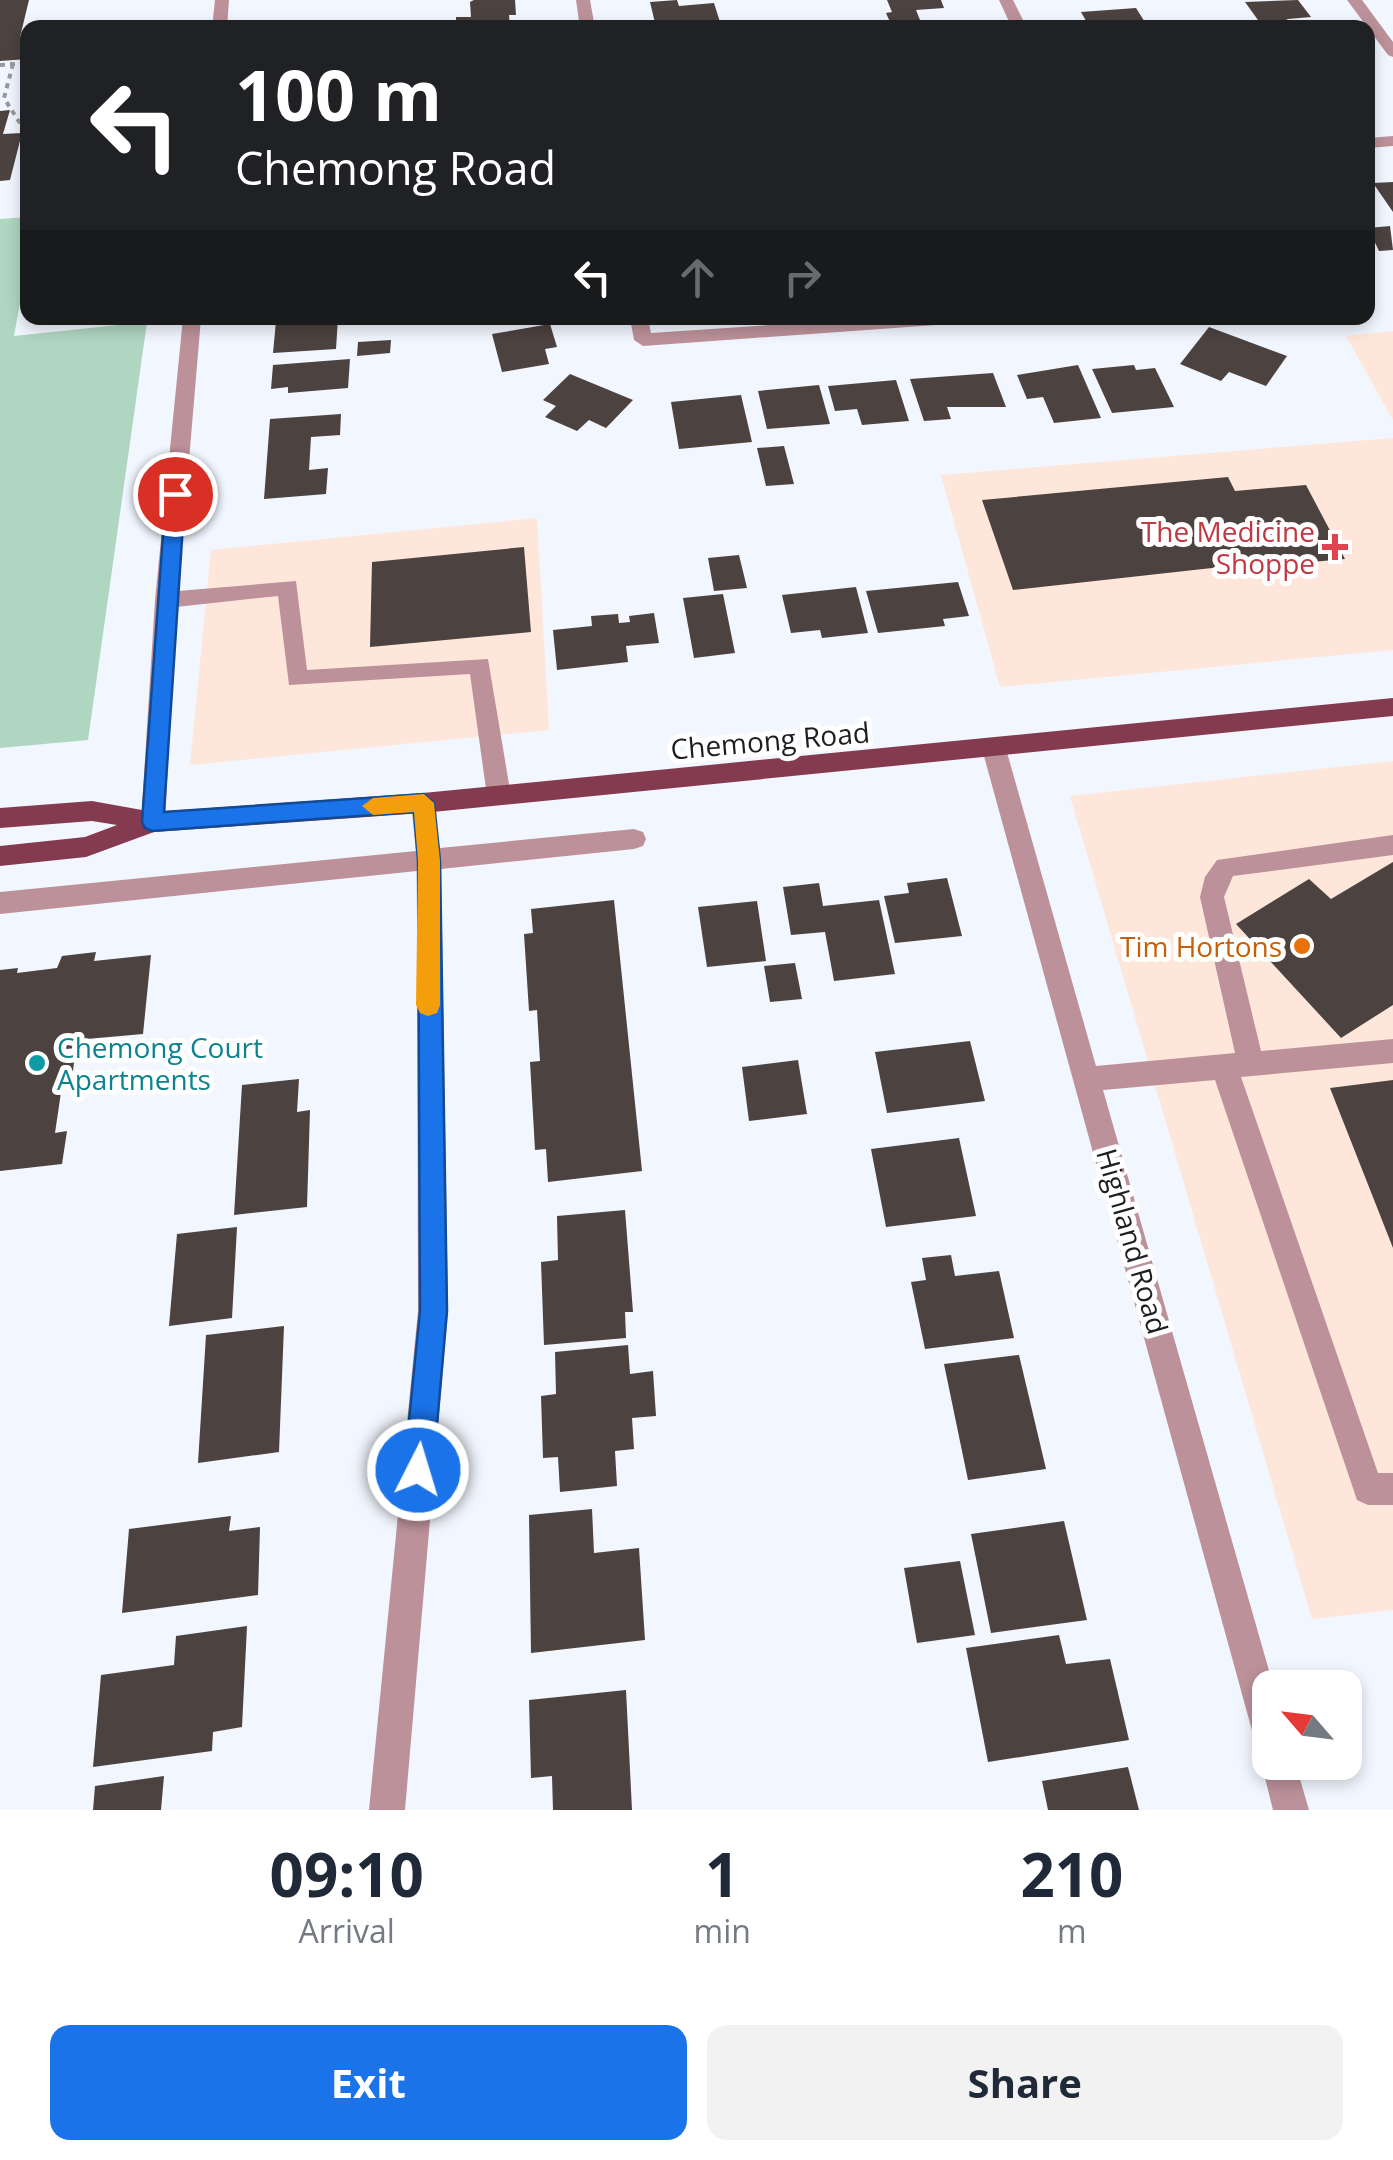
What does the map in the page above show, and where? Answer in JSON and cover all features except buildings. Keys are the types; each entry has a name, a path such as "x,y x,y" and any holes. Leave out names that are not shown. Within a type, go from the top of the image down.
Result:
{"main road":[{"name":"Chemong Road","path":"0,818 92,811 152,822 424,803 1393,707"},
{"name":"Chemong Road","path":"0,856 86,846 152,822"}],"street":[{"path":"1375,28 1393,52"},
{"path":"152,822 166,600 191,325"},
{"path":"641,325 643,340 852,325"},
{"path":"166,600 288,587 297,679 480,665 499,796"},
{"name":"Highland Road","path":"994,748 1252,1670"},
{"path":"387,1810 434,1311 429,861 424,803"},
{"path":"0,904 634,839"},
{"path":"1393,845 1226,866 1217,877 1212,897 1237,1065 1368,1489 1393,1490"},
{"path":"1088,1078 1393,1051"},
{"path":"1283,1780 1291,1810"}],"path":[{"path":"13,64 4,98 20,124"},
{"path":"0,65 20,64"}],"shaded area":[{"path":"1393,331 1393,420 1346,336"},
{"path":"1393,438 1393,650 1000,687 941,475"},
{"path":"537,518 549,730 190,765 211,550"},
{"path":"1393,761 1393,1610 1312,1619 1070,796"}],"green space":[{"path":"20,218 20,302 14,336 147,325 88,740 0,748 0,219"}],"slow traffic":[{"path":"373,806 424,803 429,861 428,1005"}],"place":[{"name":"The Medicine Shoppe","path":"1335,547"},
{"name":"Tim Hortons","path":"1302,946"},
{"name":"Chemong Court Apartments","path":"37,1063"}],"route":[{"path":"175,494 152,822 424,803 429,861 434,1311 418,1470"}]}
